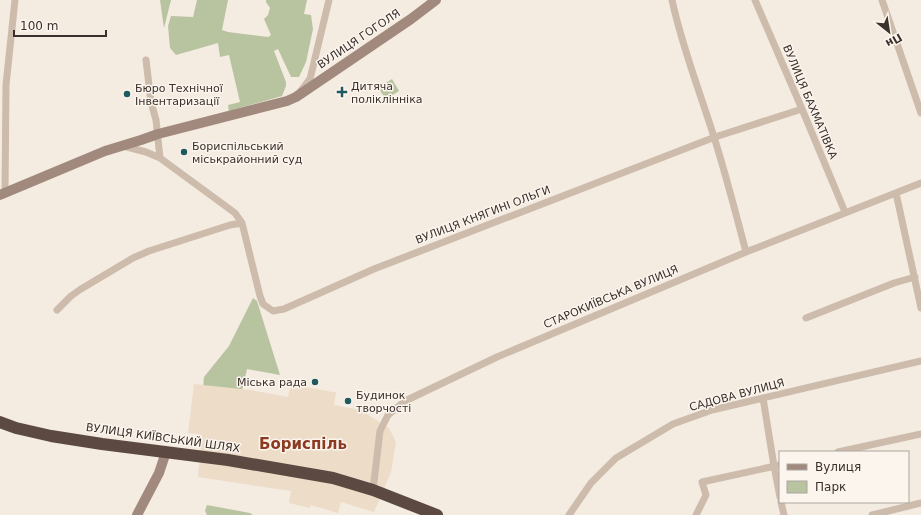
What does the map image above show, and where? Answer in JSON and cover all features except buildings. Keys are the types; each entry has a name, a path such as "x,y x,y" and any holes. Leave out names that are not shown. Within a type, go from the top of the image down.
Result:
{"highway":[{"name":"ВУЛИЦЯ КИЇВСЬКИЙ ШЛЯХ","path":"0,422 16,428 50,436 228,460 333,478 373,490 437,515"}],"street":[{"path":"2,194 6,85 15,0"},
{"path":"296,97 310,79 329,0"},
{"name":"ВУЛИЦЯ ГОГОЛЯ","path":"2,194 105,151 158,134 287,101 296,97 411,19 436,0"},
{"path":"672,0 695,81 715,137 746,252"},
{"name":"ВУЛИЦЯ БАХМАТІВКА","path":"755,0 845,212"},
{"path":"882,0 921,113"},
{"path":"146,60 151,102 156,120 160,158"},
{"name":"ВУЛИЦЯ КНЯГИНІ ОЛЬГИ","path":"242,223 263,304 273,311 284,309 374,269 715,137 802,109"},
{"path":"57,310 71,296 81,289 134,258 149,251 230,225 242,223 235,213 160,158 146,152 123,146"},
{"name":"СТАРОКИЇВСЬКА ВУЛИЦЯ","path":"373,490 380,431 388,414 405,401 497,357 746,252 921,183"},
{"path":"896,193 917,280 921,308"},
{"path":"806,318 894,283 917,280"},
{"name":"САДОВА ВУЛИЦЯ","path":"569,515 591,483 616,458 673,424 712,410 921,361"},
{"path":"763,398 777,466 779,487"},
{"path":"843,451 921,434"},
{"path":"137,515 159,473 166,452"},
{"path":"696,515 706,495 702,482 777,466"},
{"path":"781,503 784,515"},
{"path":"872,515 921,503"}],"green space":[{"path":"160,0 171,0 164,28"},
{"path":"197,0 228,0 222,30 268,37 271,35 264,19 268,15 270,8 266,0 307,0 304,14 311,15 313,29 306,62 299,77 291,77 278,49 274,51 286,82 282,96 229,111 228,105 240,102 229,55 220,57 218,43 176,55 170,48 168,26 171,16 193,17"},
{"path":"392,79 399,91 386,99 378,88"},
{"path":"253,298 257,301 280,375 247,369 241,395 203,389 204,377 229,346"},
{"path":"207,505 250,513 253,515 207,515 205,511"}],"shaded area":[{"path":"194,384 250,390 288,397 291,384 336,392 334,405 360,410 389,428 396,442 391,472 374,512 341,502 338,513 311,505 310,508 289,503 291,491 198,477 202,435 188,433"}],"place":[{"name":"Дитяча поліклінніка","path":"342,92"},
{"name":"Бюро Технічної Інвентаризації","path":"127,94"},
{"name":"Бориспільський міськрайонний суд","path":"184,152"},
{"name":"Міська рада","path":"315,382"},
{"name":"Будинок творчості","path":"348,401"}],"district":[{"name":"Бориспіль","path":"303,444"}]}
